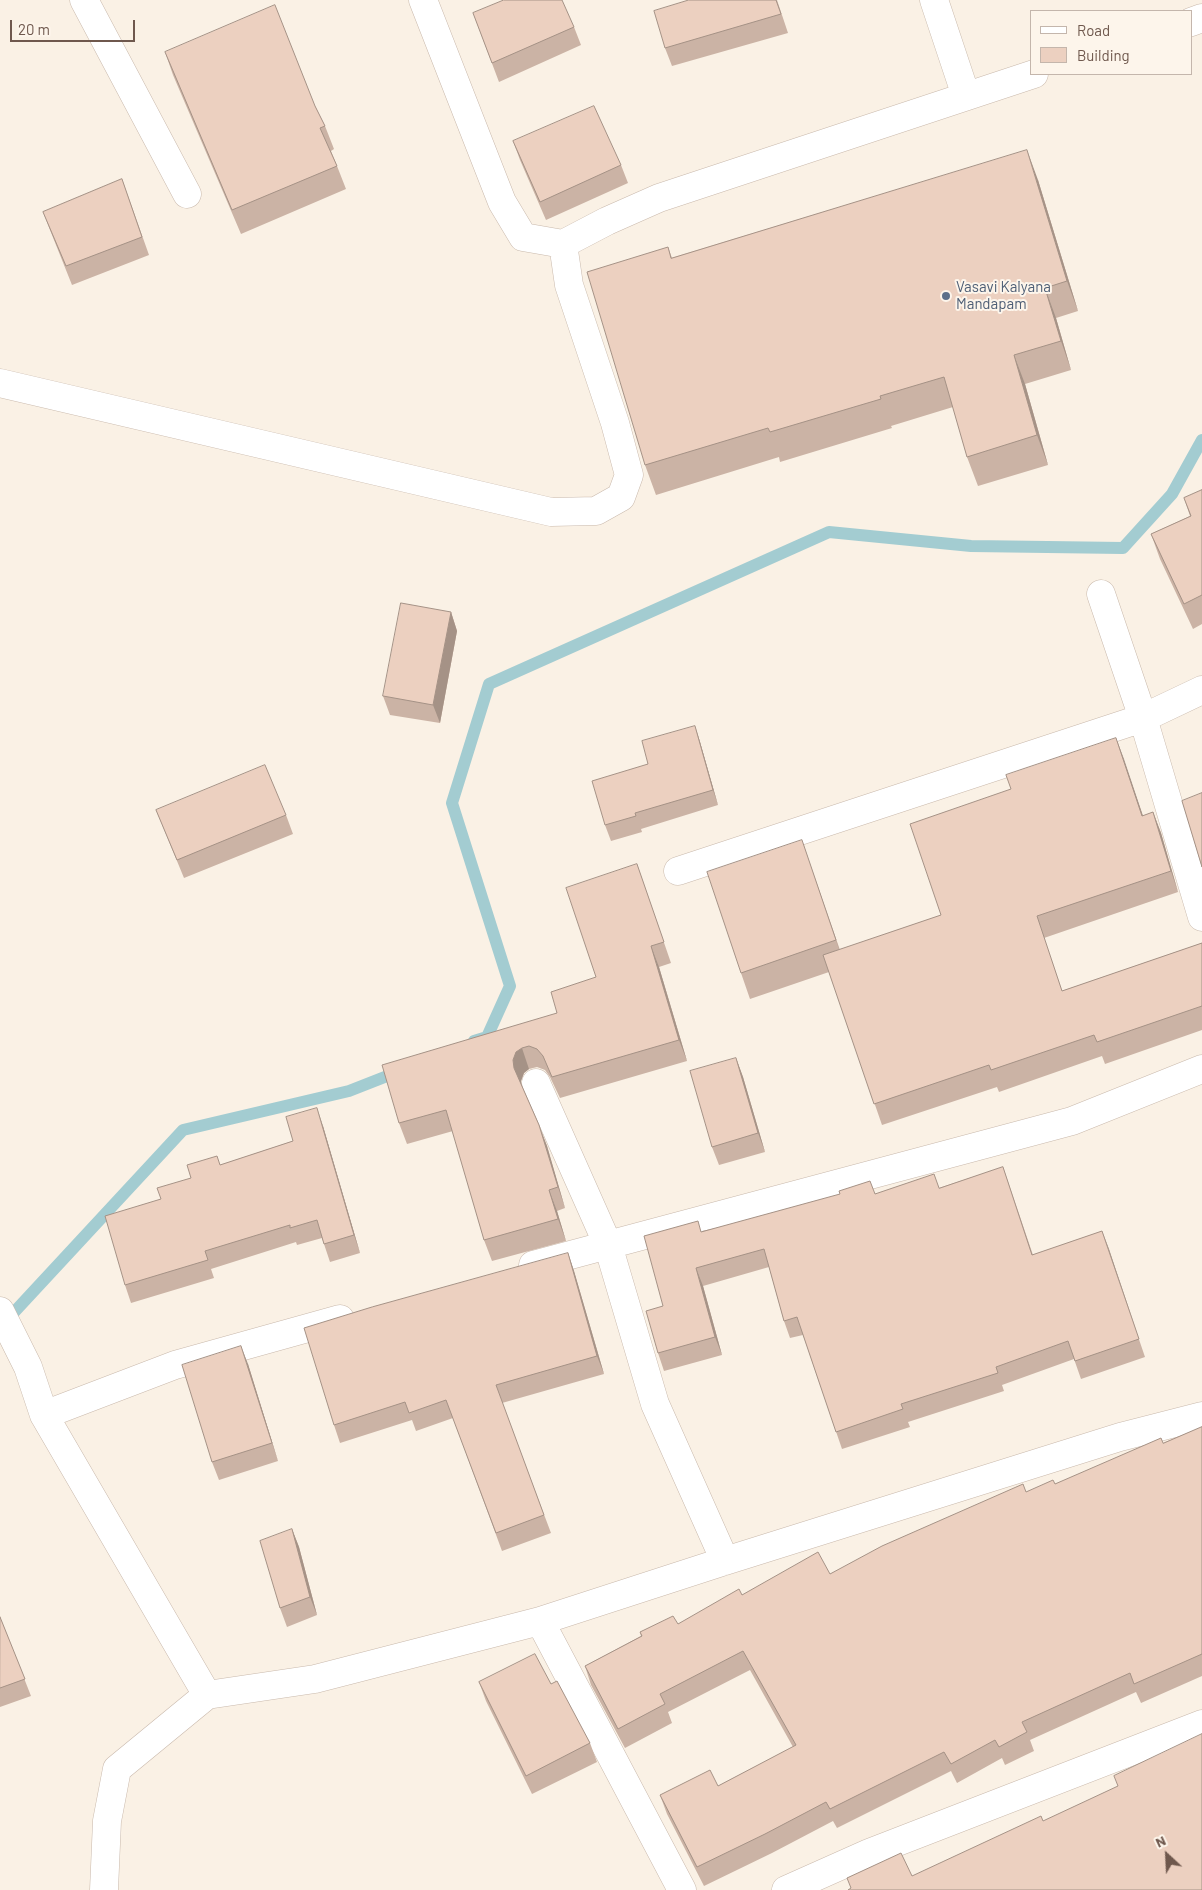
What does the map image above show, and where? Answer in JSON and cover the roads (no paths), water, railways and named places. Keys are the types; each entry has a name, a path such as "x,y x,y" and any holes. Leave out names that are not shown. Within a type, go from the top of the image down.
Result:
{"street":[{"path":"84,0 187,194"},
{"path":"423,0 502,202 523,236 563,244 607,221 660,198 1031,75"},
{"path":"934,0 966,96"},
{"path":"0,383 541,510 551,512 596,511 620,497 629,474 615,422 569,285 563,244"},
{"path":"1101,594 1143,718 1202,918"},
{"path":"678,872 1143,718 1202,690"},
{"path":"512,1271 1072,1121 1202,1069"},
{"path":"536,1083 608,1245 655,1404 725,1561"},
{"path":"0,1311 28,1368 44,1415 207,1696"},
{"path":"44,1415 175,1365 367,1312"},
{"path":"104,1890 107,1821 117,1769 207,1696 315,1679 540,1621 1110,1440 1202,1416"},
{"path":"540,1621 682,1890"},
{"path":"786,1890 869,1853 1202,1724"}],"waterway":[{"path":"474,1041 487,1037 510,986 452,803 489,684 829,532 971,546 1123,548 1172,494 1202,440"},
{"path":"5,1322 183,1130 349,1091 400,1071"}],"place":[{"name":"Vasavi Kalyana Mandapam","path":"946,296"}]}
